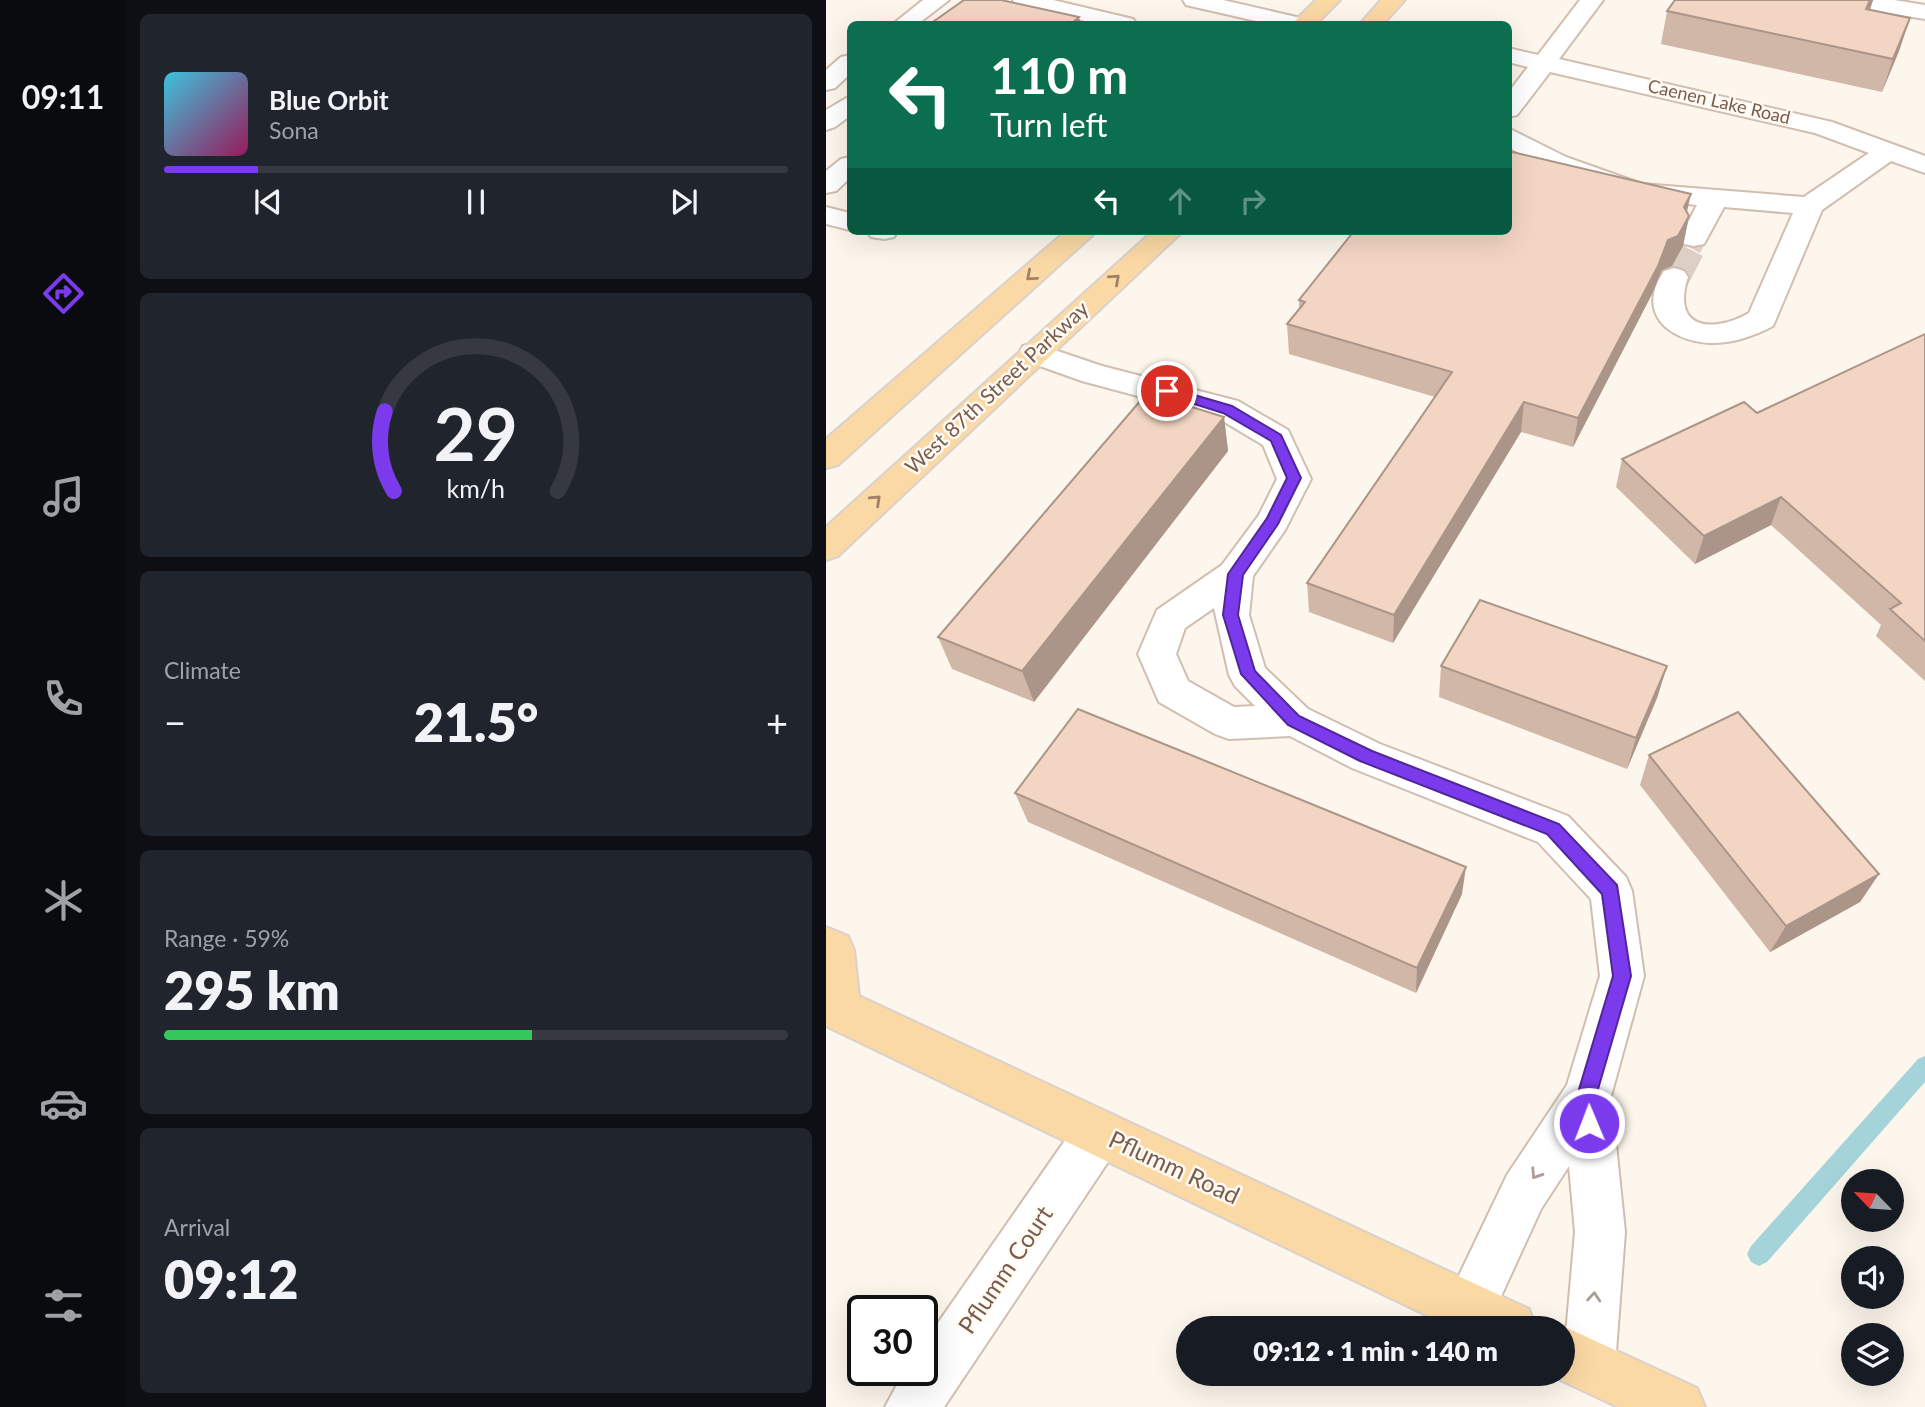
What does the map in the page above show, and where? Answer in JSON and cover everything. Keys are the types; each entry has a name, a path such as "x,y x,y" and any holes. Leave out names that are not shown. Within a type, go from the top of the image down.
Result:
{"main road":[{"path":"1306,21 1329,0"},
{"path":"1375,21 1394,0"},
{"path":"826,457 1078,235"},
{"name":"West 87th Street Parkway","path":"826,547 1164,235"},
{"path":"826,947 832,950 830,1016"},
{"name":"Pflumm Road","path":"830,1016 1099,1133 1484,1316"},
{"path":"1575,1359 1678,1407"}],"street":[{"path":"908,21 938,0"},
{"path":"1024,0 1112,21"},
{"path":"1194,0 1284,21"},
{"path":"1512,105 1592,0"},
{"path":"1852,0 1925,12"},
{"name":"Caenen Lake Road","path":"1512,56 1823,127 1925,164"},
{"path":"826,83 847,65"},
{"path":"826,122 847,106"},
{"path":"1512,138 1557,163 1604,182 1642,192 1810,206"},
{"path":"1674,277 1665,292 1665,306 1672,319 1691,330 1708,334 1747,330 1762,320 1810,206 1890,150"},
{"path":"826,185 847,168"},
{"path":"1694,238 1714,199"},
{"path":"826,215 847,221"},
{"path":"1034,353 1093,374 1227,410 1276,438 1294,478 1273,520 1235,574 1170,620 1157,654 1173,691 1229,723 1294,720"},
{"path":"1235,574 1231,615 1248,674 1294,720 1366,756 1553,829 1611,891 1622,976 1587,1096 1524,1192 1491,1316"},
{"path":"1575,1359 1600,1232 1587,1096"},
{"name":"Pflumm Court","path":"912,1407 1099,1133"}],"building":[{"path":"964,0 1001,0 1079,17 1074,21 934,21"},
{"path":"1675,0 1870,0 1866,9 1910,18 1893,59 1667,11"},
{"path":"1512,152 1691,194 1684,207 1689,216 1678,236 1668,240 1658,266 1578,418 1524,402 1394,615 1307,583 1452,372 1287,324 1305,302 1299,300 1351,235 1512,235"},
{"path":"1925,334 1925,641 1890,609 1901,603 1781,497 1704,536 1622,459 1744,402 1757,413"},
{"path":"1147,393 1224,417 1022,671 938,637"},
{"path":"1480,600 1667,666 1636,738 1441,666"},
{"path":"1078,709 1466,867 1417,968 1015,793"},
{"path":"1738,712 1879,874 1786,926 1649,755"}],"waterway":[{"path":"1759,1254 1925,1066"}],"tunnel":[{"path":"1689,247 1694,238"},
{"path":"1674,277 1690,246"}],"route":[{"path":"1167,391 1227,410 1276,438 1294,478 1273,520 1235,574 1231,615 1248,674 1294,720 1366,756 1553,829 1611,891 1622,976 1587,1096 1589,1123"}]}
